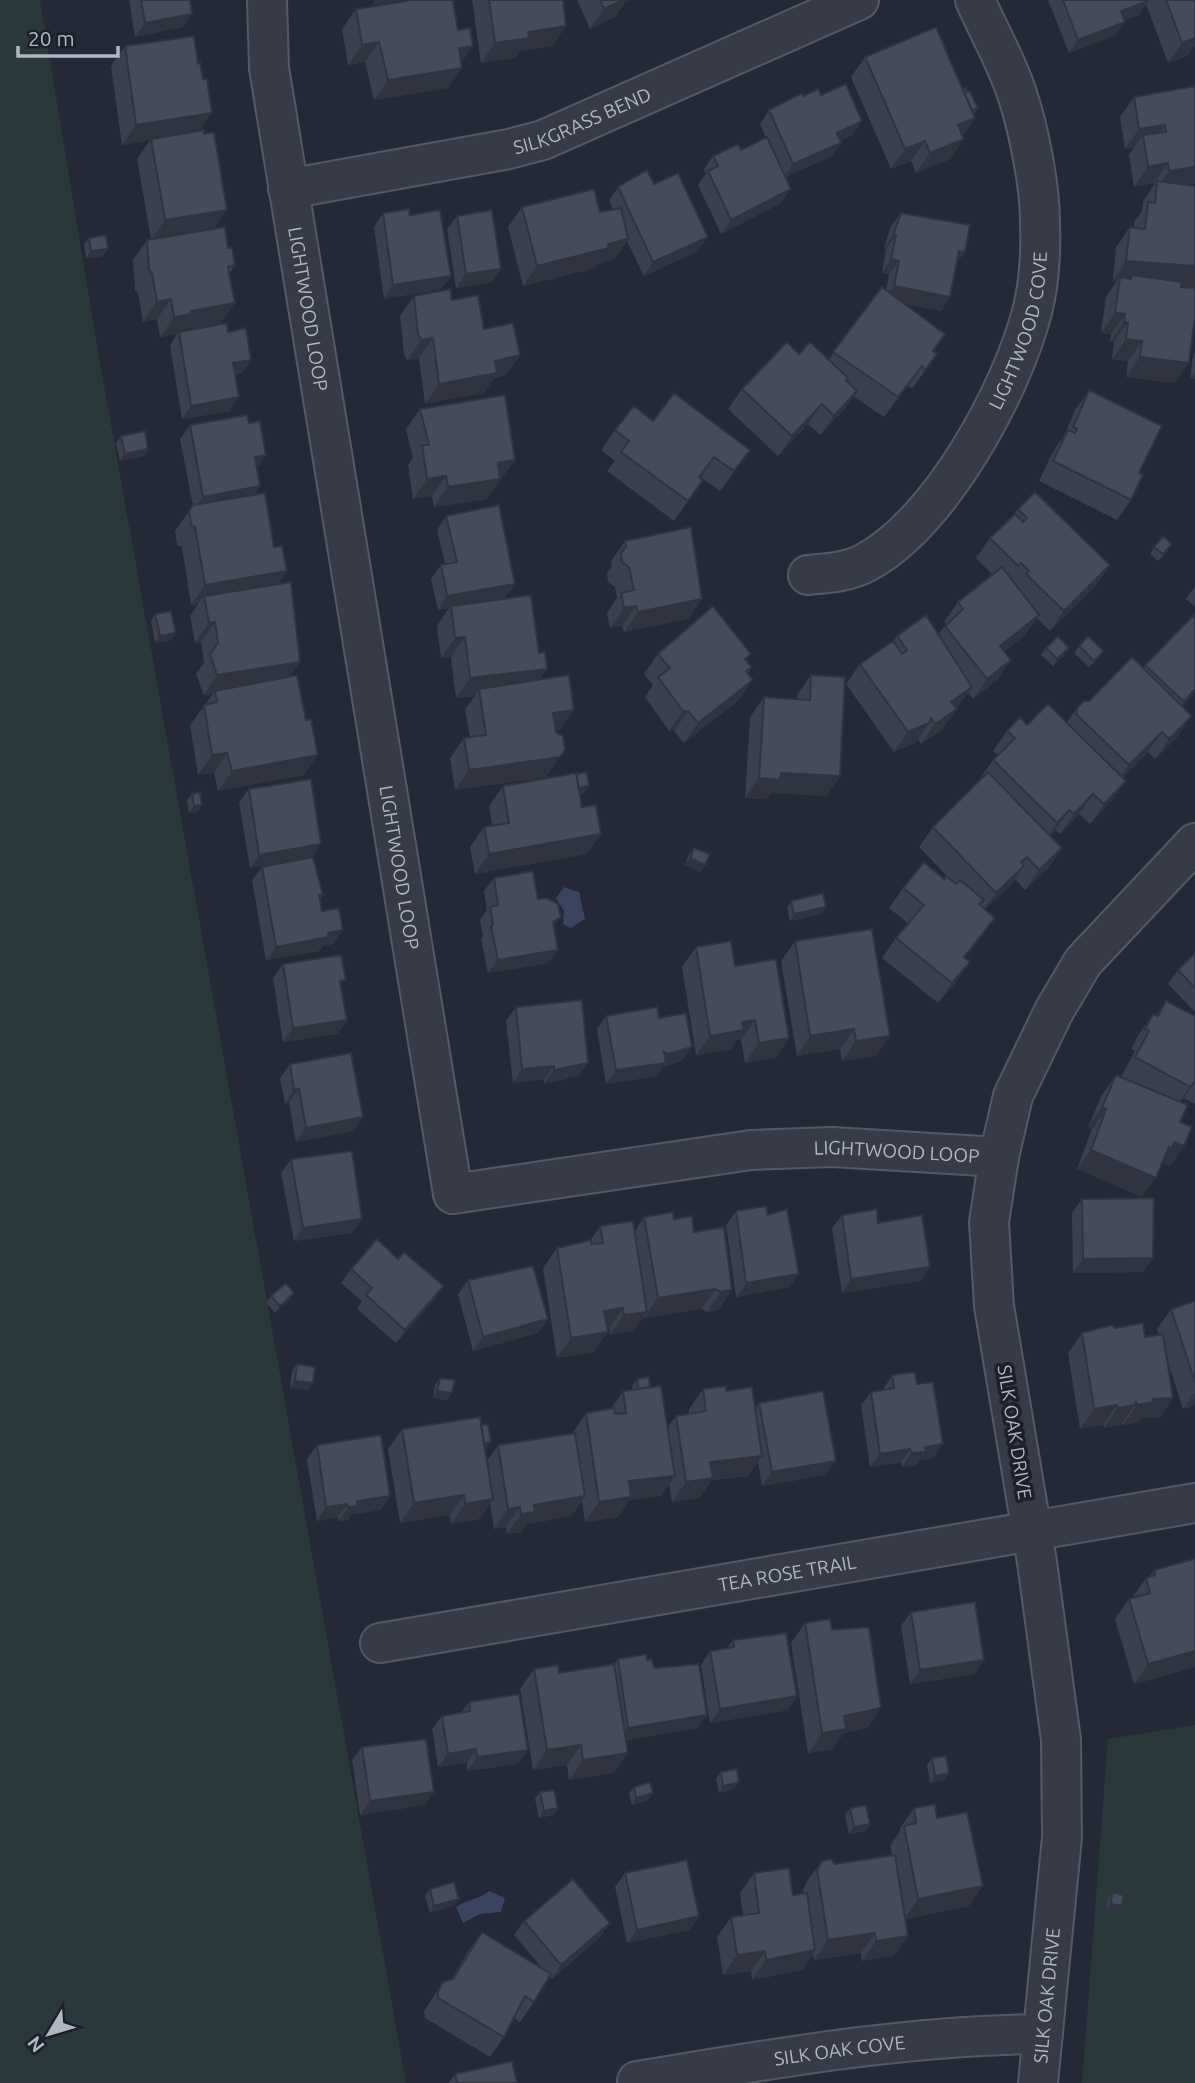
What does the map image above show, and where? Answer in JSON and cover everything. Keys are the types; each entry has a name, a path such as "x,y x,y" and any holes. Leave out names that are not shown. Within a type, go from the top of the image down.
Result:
{"street":[{"name":"LIGHTWOOD LOOP","path":"267,0 269,68 453,1194 751,1150 832,1147 999,1157"},
{"name":"SILKGRASS BEND","path":"288,189 509,149 543,140 859,0"},
{"name":"LIGHTWOOD COVE","path":"808,575 836,573 863,564 890,547 923,514 988,420 1016,362 1033,309 1040,221 1032,166 1018,97 975,0"},
{"name":"SILK OAK DRIVE","path":"1038,2083 1062,1837 1061,1740 1032,1533 994,1306 989,1222 999,1157 1013,1096 1054,1011 1083,962 1195,843"},
{"name":"TEA ROSE TRAIL","path":"380,1643 1195,1503"},
{"name":"SILK OAK COVE","path":"637,2081 861,2045 996,2034 1043,2034"}],"shaded area":[{"path":"0,0 40,0 99,357 406,2083 0,2083"},
{"path":"1195,1725 1195,2083 1082,2083 1108,1739"}],"water":[{"path":"564,887 579,892 585,919 571,928 563,924 564,911 556,898"},
{"path":"489,1891 505,1898 501,1912 480,1914 463,1923 456,1907"}],"building":[{"path":"141,0 190,0 192,14 145,23"},
{"path":"412,0 453,0 458,30 470,28 473,46 459,48 462,68 388,80 379,42 362,45 356,9"},
{"path":"489,0 563,0 566,26 528,32 529,38 495,43"},
{"path":"600,0 623,0 604,9"},
{"path":"1063,0 1148,1 1121,11 1125,22 1078,40"},
{"path":"1166,0 1195,0 1195,38 1182,43"},
{"path":"936,27 975,118 958,125 964,139 930,153 925,141 905,149 865,57"},
{"path":"194,36 198,63 200,62 203,79 207,79 212,113 136,125 125,46"},
{"path":"846,84 862,121 837,133 841,143 793,164 769,110 802,93 803,96 818,89 821,95"},
{"path":"1195,86 1195,167 1169,171 1168,163 1148,167 1143,135 1166,132 1165,125 1139,129 1134,97"},
{"path":"966,88 978,108 972,111 963,89"},
{"path":"204,130 204,134 214,132 227,210 165,220 151,139"},
{"path":"767,137 791,189 731,220 708,171 718,166 713,156 738,144 741,150"},
{"path":"647,170 654,184 678,173 708,237 653,262 618,187"},
{"path":"1157,181 1195,186 1195,266 1126,261 1130,227 1145,229 1148,202 1155,203"},
{"path":"594,189 600,212 621,208 628,239 608,244 609,248 537,266 522,207"},
{"path":"409,209 410,215 440,210 451,276 393,285 383,213"},
{"path":"492,210 501,269 466,274 457,216"},
{"path":"901,213 970,225 965,252 959,251 950,297 894,286 899,261 891,259 896,235 893,235"},
{"path":"225,227 228,248 232,247 235,265 228,267 235,303 174,317 171,299 157,302 152,273 149,270 147,240"},
{"path":"106,235 108,249 91,251 89,238"},
{"path":"1132,275 1182,282 1181,287 1195,288 1195,316 1189,363 1140,357 1142,341 1126,339 1128,322 1124,322 1125,314 1115,313 1120,277 1131,279"},
{"path":"882,287 945,334 933,351 937,354 925,370 922,366 898,397 833,352"},
{"path":"450,289 452,300 478,295 484,329 513,323 520,355 495,361 497,373 439,384 433,338 421,340 418,334 414,296"},
{"path":"227,323 228,332 246,328 251,360 233,363 239,397 191,406 179,332"},
{"path":"787,342 799,354 810,342 848,378 846,380 857,391 834,416 822,404 792,436 742,389"},
{"path":"1089,390 1162,426 1139,473 1143,475 1131,500 1053,461 1068,430 1075,433 1077,429 1073,427"},
{"path":"674,393 750,450 734,471 714,457 699,477 703,480 688,501 621,452 629,441 615,430 634,406 653,421"},
{"path":"505,395 515,460 498,463 500,479 448,487 446,476 427,479 422,445 429,445 420,409"},
{"path":"247,415 249,423 260,421 266,455 255,457 260,486 203,497 190,425"},
{"path":"145,431 148,449 125,454 121,436"},
{"path":"1035,492 1110,565 1064,611 1026,574 1029,571 1021,563 1018,566 990,538 1015,514 1023,522 1027,518 1018,509"},
{"path":"265,493 274,547 282,546 287,571 205,585 195,527 191,525 189,511 193,505"},
{"path":"499,505 515,584 447,596 441,565 457,562 446,516"},
{"path":"691,527 702,599 638,612 636,606 624,608 621,593 634,590 629,567 622,562 621,553 626,547 625,541"},
{"path":"1163,536 1172,544 1163,554 1154,547"},
{"path":"1002,567 1039,615 1000,646 1011,660 987,679 945,626 963,609 958,602"},
{"path":"291,582 300,662 217,675 210,654 218,643 215,622 209,623 204,596"},
{"path":"531,595 539,653 545,652 547,669 470,678 465,637 455,638 451,606"},
{"path":"713,606 751,654 745,659 752,667 746,671 753,680 698,723 688,711 683,711 658,677 670,668 658,654"},
{"path":"171,611 176,633 160,636 155,614"},
{"path":"1195,614 1195,689 1184,702 1145,665"},
{"path":"926,615 972,687 951,702 957,709 935,724 931,718 929,723 908,732 860,664 893,641 902,654 907,650 897,636"},
{"path":"1058,636 1069,648 1057,659 1046,648"},
{"path":"1088,636 1104,651 1094,661 1079,646"},
{"path":"1132,657 1192,716 1169,739 1162,732 1129,765 1076,714 1077,708 1084,701 1089,701"},
{"path":"297,675 306,720 311,719 318,755 232,771 227,753 212,755 204,705 217,702 215,691"},
{"path":"569,675 574,710 553,713 556,732 563,736 565,750 560,757 469,770 464,738 486,735 479,689"},
{"path":"811,675 845,677 840,776 781,773 780,780 759,778 764,697 810,700"},
{"path":"1048,704 1126,781 1104,804 1093,794 1074,814 1069,810 1057,823 993,760 1015,738 1007,731 1020,717 1027,725"},
{"path":"587,772 589,786 579,788 576,774"},
{"path":"988,772 1062,848 1039,870 1027,857 1021,862 1024,866 996,893 933,827"},
{"path":"576,773 582,807 596,805 601,834 489,854 484,827 509,823 503,786"},
{"path":"311,779 321,844 259,855 249,789"},
{"path":"200,792 202,805 194,806 192,794"},
{"path":"694,848 710,854 705,865 690,858"},
{"path":"313,857 323,895 319,895 322,911 339,908 343,930 328,933 329,937 276,947 262,867"},
{"path":"924,862 944,879 946,876 956,884 960,880 984,900 979,904 995,918 964,957 970,962 952,983 896,938 924,905 903,888"},
{"path":"533,871 538,899 547,898 558,904 561,917 553,922 558,950 498,960 490,907 498,905 494,878"},
{"path":"823,893 826,907 794,914 791,901"},
{"path":"872,929 890,1036 856,1041 854,1029 810,1036 795,941"},
{"path":"731,941 735,966 776,959 789,1038 759,1043 755,1020 742,1022 744,1030 710,1036 696,947"},
{"path":"1195,953 1195,988 1178,970"},
{"path":"341,955 346,980 340,981 347,1020 293,1028 283,964"},
{"path":"582,1000 588,1063 554,1070 554,1066 522,1069 516,1007"},
{"path":"1166,1001 1195,1016 1195,1081 1190,1087 1135,1057 1149,1031 1145,1029 1153,1014 1158,1016"},
{"path":"657,1007 659,1018 686,1013 692,1047 668,1054 664,1052 666,1063 616,1070 606,1016"},
{"path":"351,1053 363,1117 306,1128 299,1089 294,1090 290,1064"},
{"path":"1116,1075 1188,1105 1180,1122 1192,1127 1184,1146 1174,1142 1172,1148 1169,1147 1156,1178 1091,1150 1106,1109 1102,1107"},
{"path":"352,1151 362,1219 303,1228 291,1159"},
{"path":"1154,1198 1153,1258 1083,1259 1082,1199"},
{"path":"766,1206 768,1215 787,1209 799,1274 746,1283 736,1211"},
{"path":"877,1209 878,1223 922,1215 930,1267 851,1279 842,1215"},
{"path":"673,1212 674,1219 692,1216 694,1232 724,1227 732,1290 721,1292 715,1289 658,1298 644,1217"},
{"path":"633,1221 647,1312 624,1315 623,1308 604,1311 608,1332 571,1338 557,1248 591,1240 591,1244 603,1243 600,1226"},
{"path":"377,1239 398,1259 404,1252 444,1286 405,1330 366,1295 372,1288 351,1269"},
{"path":"533,1266 548,1319 483,1337 468,1280"},
{"path":"286,1283 294,1293 280,1306 271,1296"},
{"path":"1195,1301 1195,1382 1171,1309"},
{"path":"1143,1323 1145,1337 1163,1334 1173,1398 1153,1399 1153,1402 1137,1405 1136,1401 1135,1405 1117,1408 1117,1405 1094,1409 1082,1333 1112,1325 1115,1328"},
{"path":"297,1364 315,1367 313,1383 295,1381"},
{"path":"915,1372 917,1384 933,1382 943,1444 925,1447 926,1452 911,1453 910,1449 880,1454 871,1392 894,1388 892,1375"},
{"path":"649,1377 650,1387 638,1389 637,1379"},
{"path":"440,1378 455,1380 452,1393 437,1391"},
{"path":"661,1386 675,1476 629,1481 631,1497 599,1502 586,1413 614,1408 615,1414 626,1413 623,1391"},
{"path":"726,1386 726,1391 752,1387 762,1456 710,1462 713,1478 686,1482 676,1416 706,1411 703,1389"},
{"path":"823,1391 836,1461 772,1472 759,1403"},
{"path":"480,1417 493,1499 465,1504 464,1495 414,1503 402,1429"},
{"path":"488,1424 491,1442 484,1444 481,1425"},
{"path":"575,1433 585,1496 534,1505 535,1512 521,1514 520,1507 508,1509 498,1445"},
{"path":"381,1435 390,1496 357,1501 358,1506 348,1507 347,1504 326,1507 317,1445"},
{"path":"1194,1559 1195,1651 1148,1664 1129,1599 1150,1593 1146,1578 1155,1575 1154,1570"},
{"path":"975,1602 984,1660 920,1670 911,1612"},
{"path":"830,1619 832,1630 869,1627 881,1708 844,1716 846,1729 822,1733 805,1623"},
{"path":"786,1633 797,1696 720,1709 710,1651 734,1647 733,1640"},
{"path":"646,1654 647,1660 652,1659 654,1668 699,1664 707,1715 628,1728 618,1659"},
{"path":"614,1664 628,1753 583,1760 581,1745 547,1750 534,1669 558,1665 559,1673"},
{"path":"519,1694 528,1750 477,1757 476,1749 448,1754 442,1716 470,1711 469,1702"},
{"path":"426,1739 434,1792 370,1801 362,1747"},
{"path":"946,1756 949,1773 935,1776 932,1758"},
{"path":"737,1769 739,1782 723,1786 721,1772"},
{"path":"650,1782 653,1793 636,1798 634,1787"},
{"path":"554,1790 558,1808 544,1811 540,1792"},
{"path":"935,1804 937,1818 967,1812 983,1886 918,1899 904,1826 916,1823 914,1808"},
{"path":"866,1805 870,1824 854,1827 850,1808"},
{"path":"895,1855 908,1936 876,1941 875,1933 828,1940 817,1870 822,1861 831,1859 835,1864"},
{"path":"687,1860 699,1916 637,1930 625,1873"},
{"path":"789,1868 793,1895 807,1893 815,1950 766,1960 765,1951 737,1955 731,1917 759,1913 754,1873"},
{"path":"573,1879 610,1923 561,1965 524,1921"},
{"path":"454,1882 459,1899 434,1906 430,1889"},
{"path":"1112,1892 1124,1895 1122,1906 1111,1904"},
{"path":"482,1932 551,1974 534,2002 525,1996 504,2037 438,1998 443,1982 453,1979"},
{"path":"512,2061 517,2083 457,2083 455,2074"}]}
